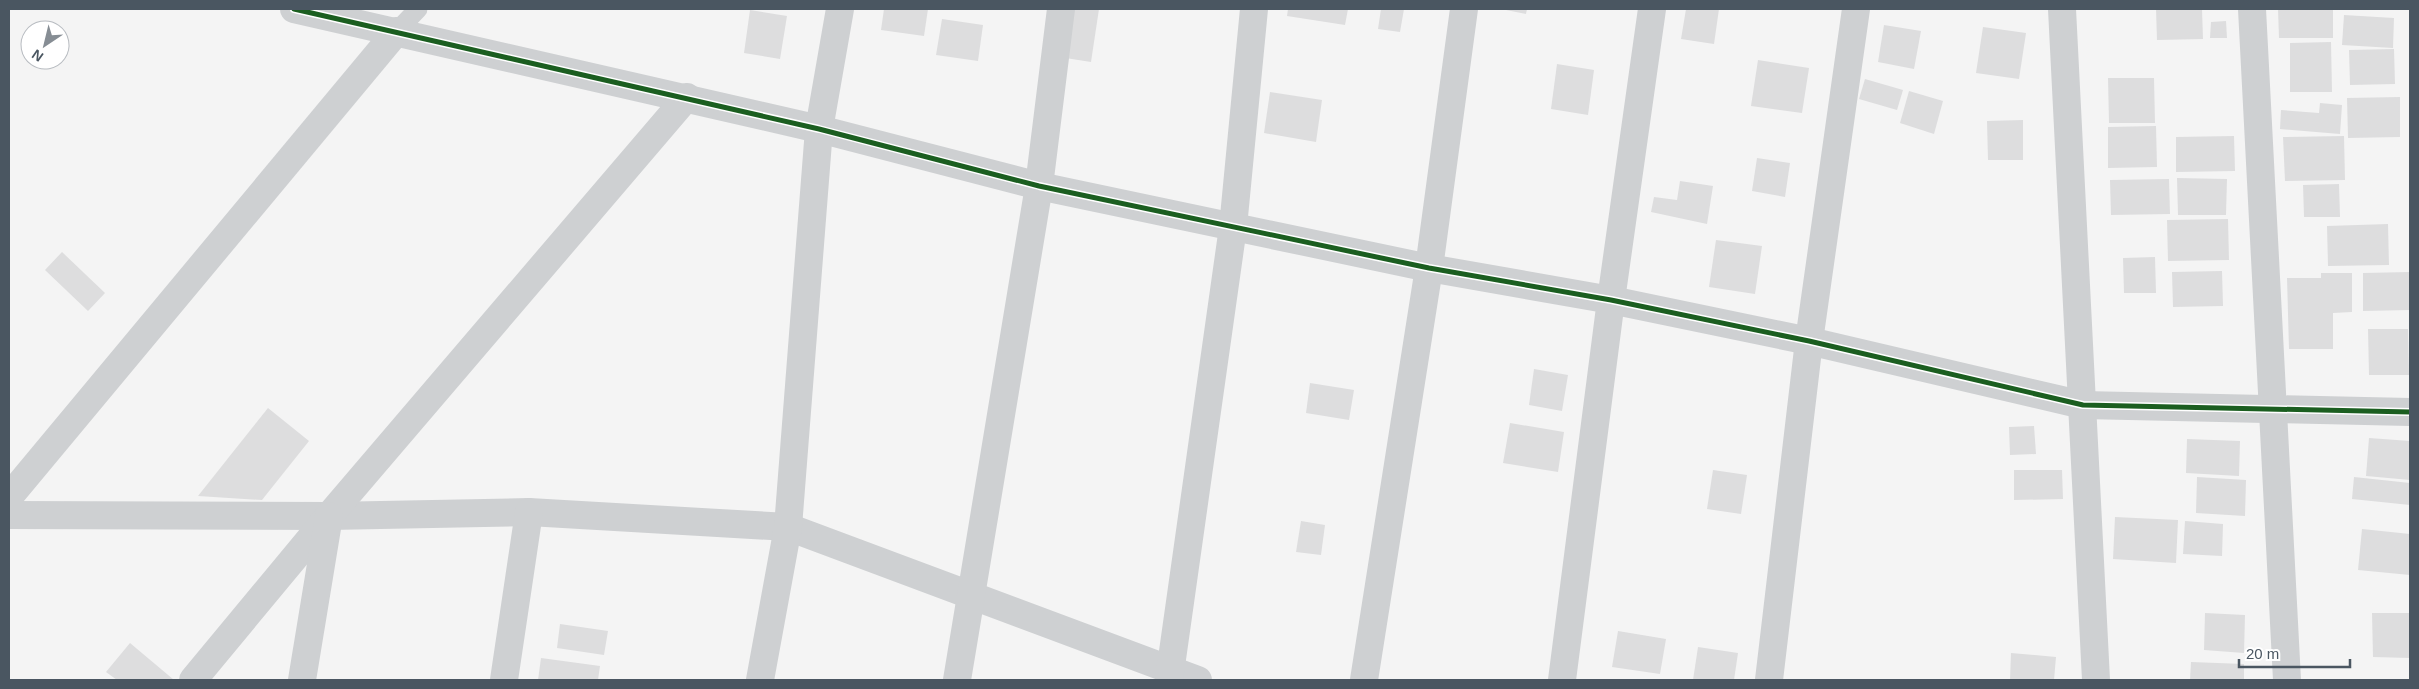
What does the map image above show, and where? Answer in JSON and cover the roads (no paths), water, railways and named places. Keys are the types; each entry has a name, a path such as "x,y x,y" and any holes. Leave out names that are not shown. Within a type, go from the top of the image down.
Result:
{"street":[{"path":"294,9 397,30 687,97 1039,186 1429,268 1611,300 1809,341 2083,405 2272,407 2410,412"},
{"path":"760,680 788,527 819,129 840,9"},
{"path":"957,680 1039,186 1061,9"},
{"path":"1170,675 1233,227 1254,9"},
{"path":"1364,680 1429,268 1464,9"},
{"path":"1562,680 1611,300 1652,9"},
{"path":"1769,680 1809,341 1856,9"},
{"path":"2062,9 2096,680"},
{"path":"2252,9 2287,680"},
{"path":"9,497 397,30"},
{"path":"193,680 329,516 687,97"},
{"path":"504,680 529,512"},
{"path":"9,515 329,516 529,512 788,527 971,594 1170,675 1198,680"},
{"path":"302,680 329,516"}],"lane":[{"path":"397,30 418,9"}]}
